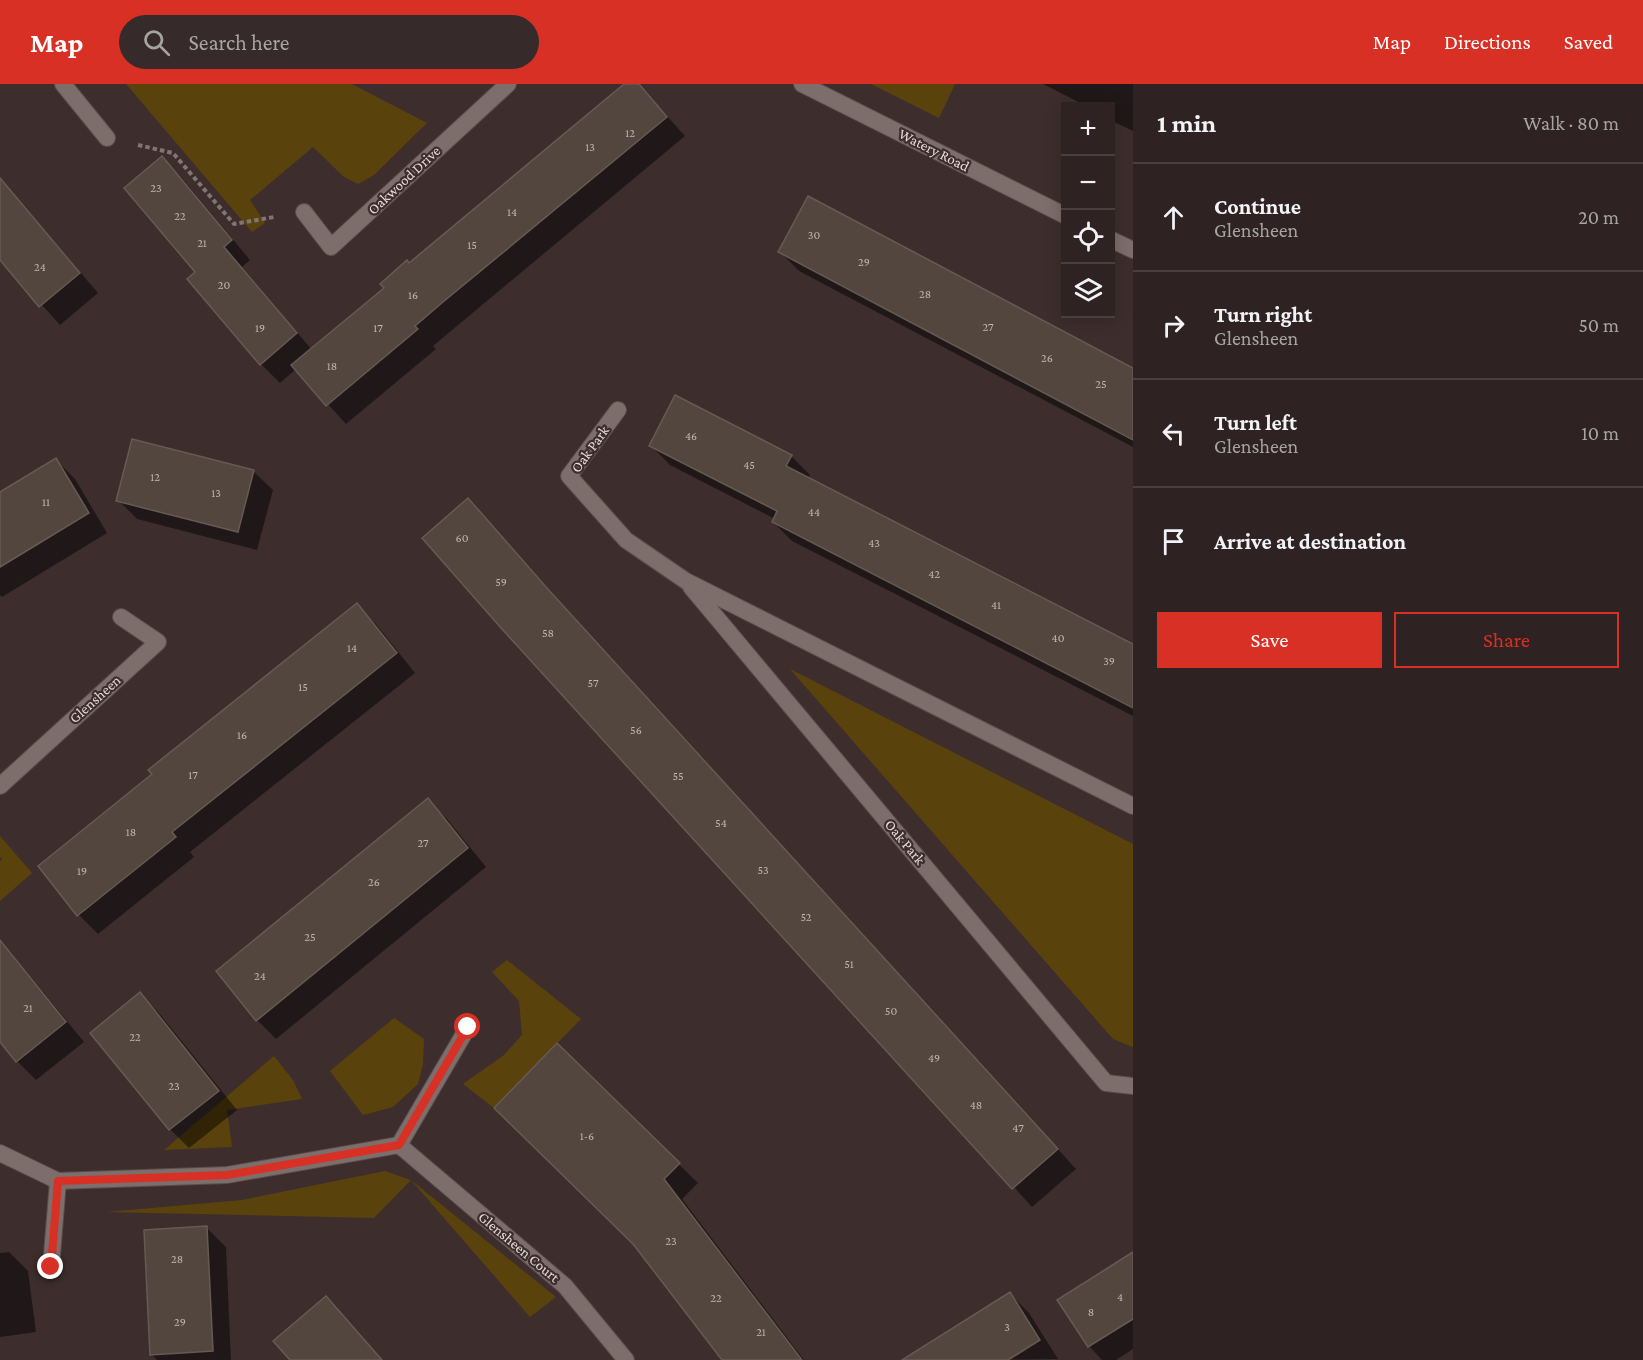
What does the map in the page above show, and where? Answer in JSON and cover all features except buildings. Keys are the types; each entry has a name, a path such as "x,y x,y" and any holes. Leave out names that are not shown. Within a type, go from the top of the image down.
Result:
{"street":[{"path":"63,84 107,138"},
{"name":"Oakwood Drive","path":"304,212 331,247 508,84"},
{"name":"Watery Road","path":"802,84 1061,214"},
{"path":"1115,241 1133,250"},
{"name":"Oak Park","path":"618,410 569,476 626,540 686,581 1133,806"},
{"name":"Oak Park","path":"686,581 1106,1083 1133,1086"},
{"name":"Glensheen","path":"0,786 158,642 121,617"},
{"path":"0,1153 58,1181 227,1175 399,1145 468,1027"},
{"name":"Glensheen Court","path":"399,1145 565,1286 626,1360"},
{"path":"51,1267 58,1181"}],"path":[{"path":"107,138 173,153 234,224 304,212"}],"shaded area":[{"path":"126,84 352,84 427,123 374,175 358,184 344,177 313,147 250,200 265,223 252,232"},
{"path":"871,84 955,84 939,118"},
{"path":"790,669 1133,844 1133,1047 1113,1039"},
{"path":"0,836 32,873 0,901 0,862 2,858 0,857"},
{"path":"507,960 581,1019 494,1108 463,1084 504,1055 522,1035 519,1001 492,972"},
{"path":"394,1018 424,1039 423,1064 418,1084 393,1107 363,1115 330,1071"},
{"path":"274,1056 293,1080 302,1099 227,1110 232,1147 164,1150"},
{"path":"385,1171 411,1180 374,1218 106,1212 242,1200"},
{"path":"411,1180 556,1297 530,1317"}],"route":[{"path":"51,1267 58,1181 227,1175 399,1145 468,1027"}]}
